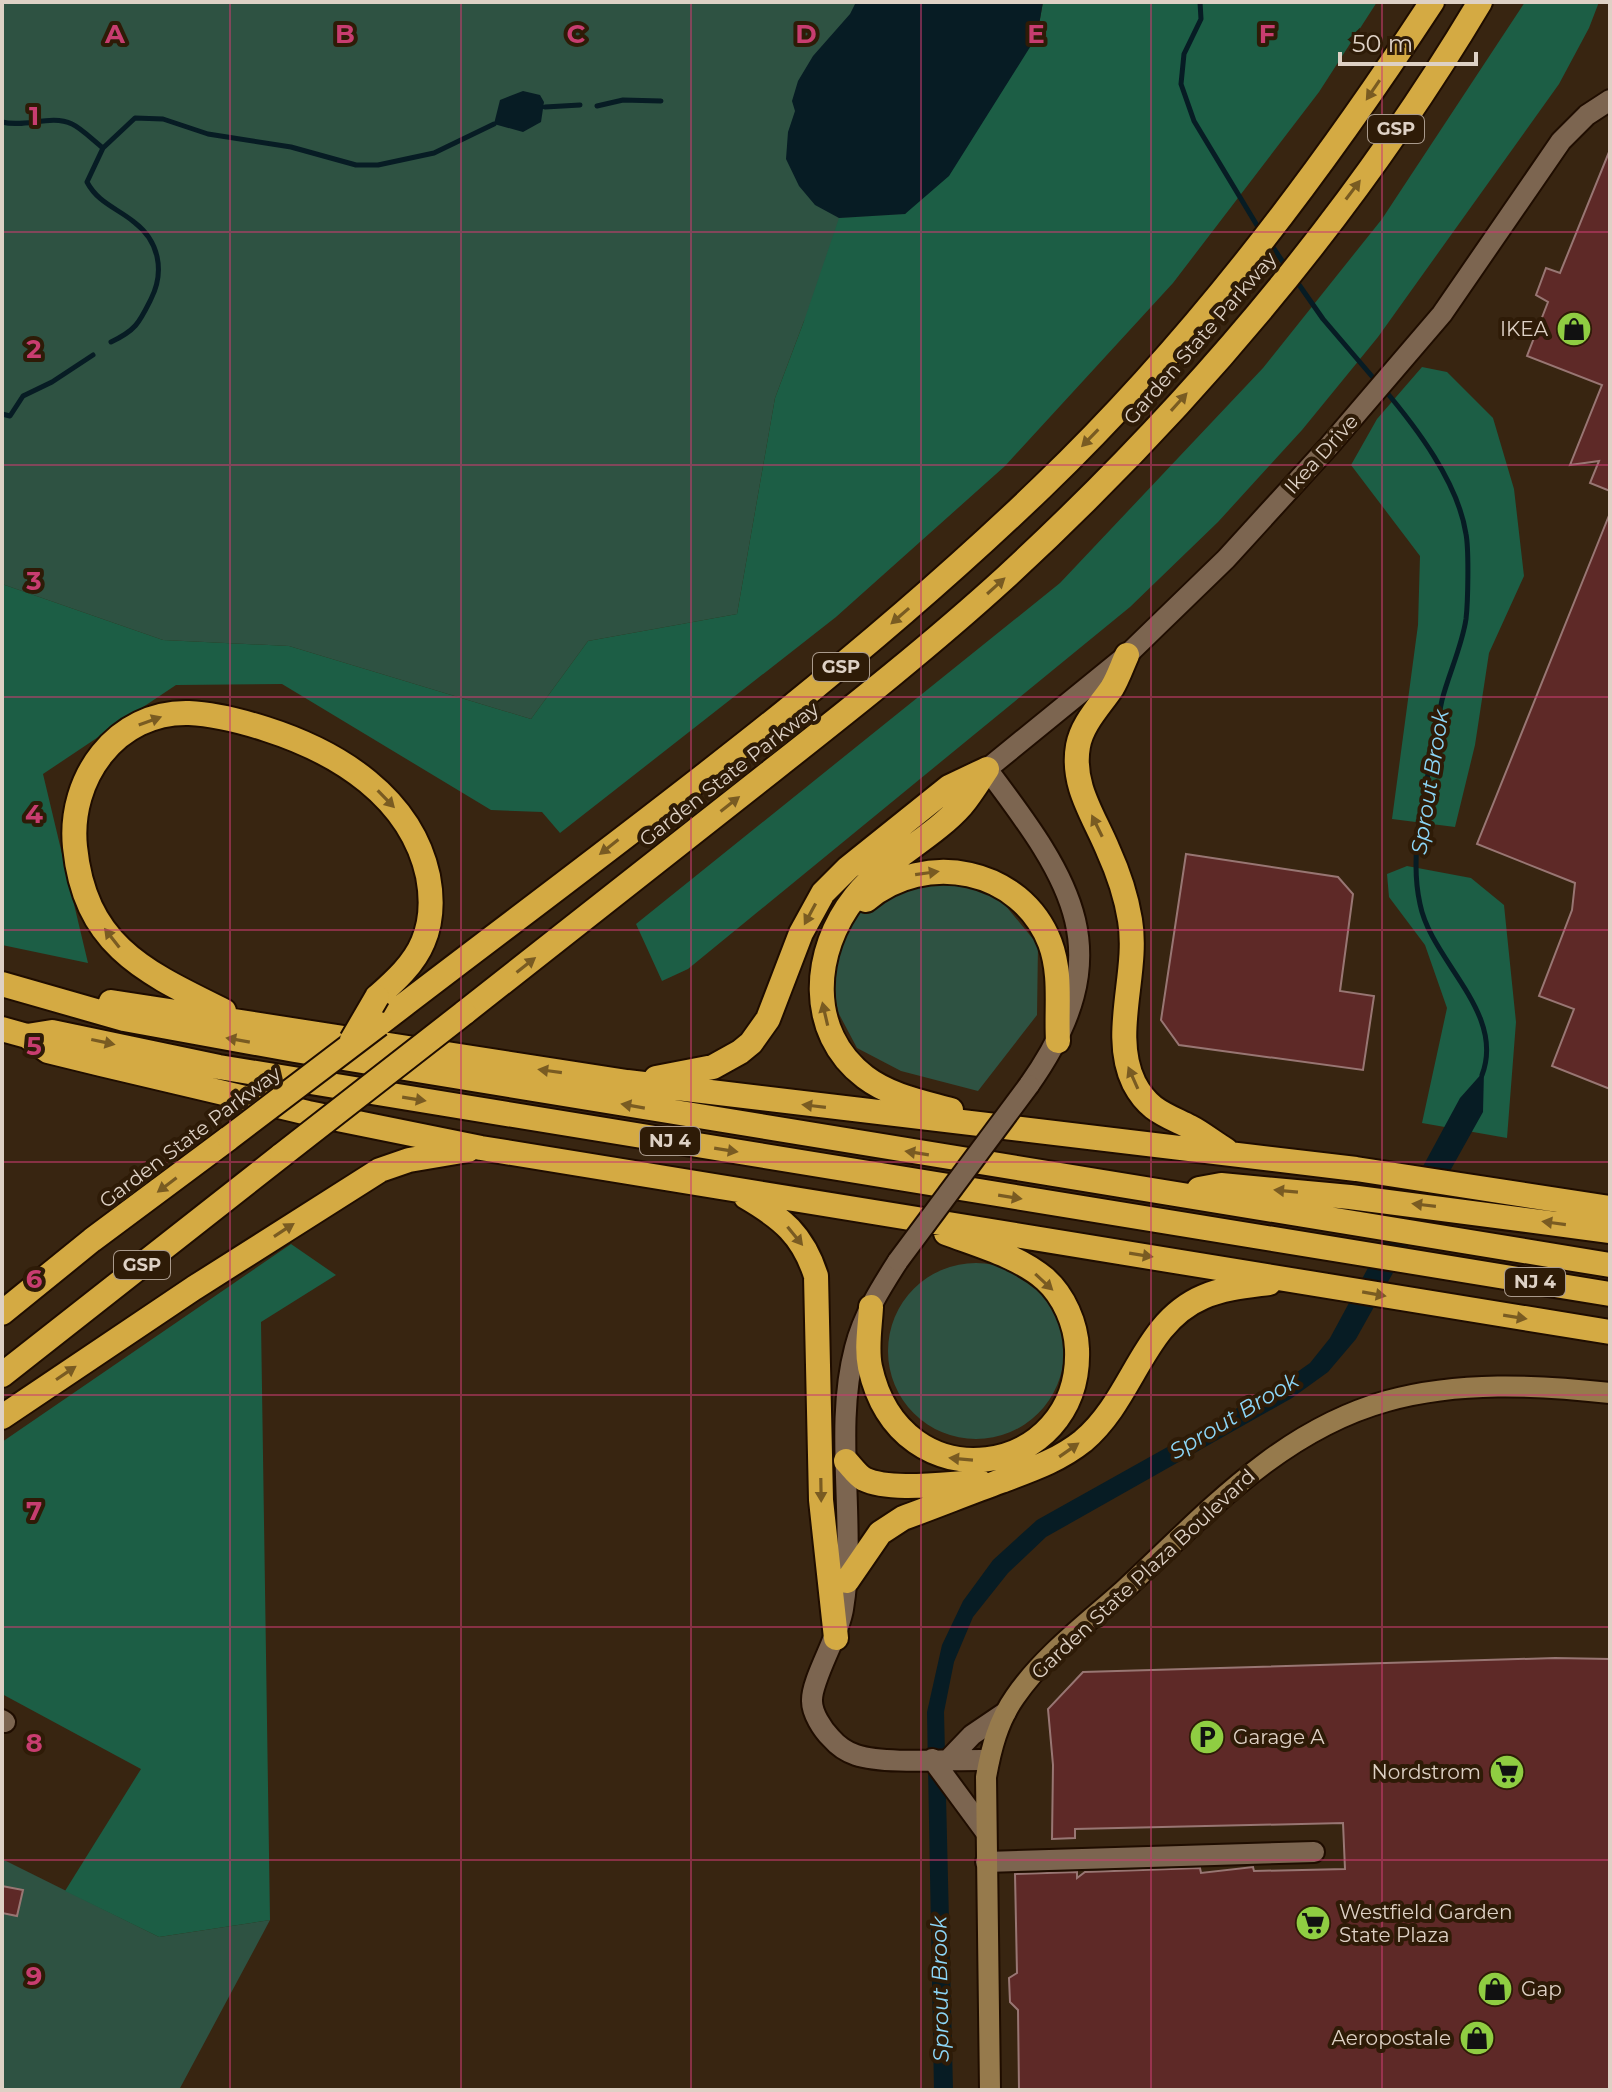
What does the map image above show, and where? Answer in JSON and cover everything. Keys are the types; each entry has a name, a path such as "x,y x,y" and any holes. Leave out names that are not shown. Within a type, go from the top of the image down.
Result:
{"highway":[{"name":"Garden State Parkway","path":"2,1313 92,1240 347,1049 830,677 1035,494 1115,413 1280,220 1337,144 1432,2"},
{"name":"Garden State Parkway","path":"2,1375 857,704 984,597 1073,514 1144,440 1279,285 1370,167 1480,2"},
{"path":"1127,655 1113,686 1081,734 1077,772 1082,794 1119,875 1130,920 1133,962 1124,1032 1126,1058 1135,1084 1153,1108 1230,1153"},
{"path":"248,1023 142,968 123,952 107,932 83,887 74,823 82,784 110,744 132,727 151,719 169,714 199,714 234,720 286,736 335,758 356,772 401,815 421,850 430,886 431,906 424,941 407,968 377,997 347,1049"},
{"path":"987,769 961,806 865,885 837,925 829,940 821,976 823,1009 833,1039 866,1078 900,1096 1030,1132"},
{"path":"627,1082 713,1067 751,1043 768,1019 807,918 823,893 848,868 949,787 987,769"},
{"path":"837,925 871,896 913,875 931,871 955,872 996,884 1011,892 1033,914 1049,942 1058,976 1058,1041"},
{"name":"NJ 4","path":"2,984 124,1019 295,1050 1610,1265"},
{"path":"48,997 129,1003 627,1082 1356,1169 1610,1231"},
{"name":"NJ 4","path":"2,1029 27,1036 52,1032 219,1067 1610,1294"},
{"path":"27,1036 48,1051 308,1113 481,1148 1610,1332"},
{"path":"2,1417 194,1288 380,1170 409,1160 481,1148"},
{"path":"1171,1193 1221,1185 1350,1197 1499,1204 1550,1200 1610,1202"},
{"path":"733,1190 779,1218 798,1236 810,1256 816,1276 821,1500 836,1638"},
{"path":"1550,1200 1610,1208"},
{"path":"871,1307 868,1350 875,1384 896,1425 924,1449 959,1460 996,1458 1031,1444 1057,1420 1066,1405 1077,1368 1077,1342 1066,1307 1045,1280 1007,1257 899,1215"},
{"path":"847,1581 887,1526 1035,1470 1061,1457 1084,1440 1123,1395 1155,1337 1178,1311 1203,1297 1233,1288 1303,1281"},
{"path":"846,1461 861,1477 875,1482 901,1485 998,1482"}],"street":[{"name":"Ikea Drive","path":"987,769 1127,655 1226,559 1442,314 1561,141 1587,115 1610,100"},
{"path":"987,769 1047,852 1062,879 1073,911 1078,943 1078,974 1069,1014 1058,1041 1029,1085 898,1261 871,1307 855,1347 850,1376 846,1461 847,1581 836,1638 811,1699 822,1726 840,1747 856,1755 902,1760 989,1760"},
{"name":"Garden State Plaza Boulevard","path":"990,2090 984,1793 989,1760 1006,1712 1026,1683 1048,1659 1260,1465 1332,1421 1385,1402 1463,1387 1505,1386 1610,1393"},
{"path":"941,1759 1006,1712"},
{"path":"941,1759 951,1783 985,1831"},
{"path":"986,1862 1314,1852"}],"green space":[{"path":"2,2 1043,2 905,214 804,321 775,398 737,614 588,641 531,719 289,646 163,640 2,584"},
{"path":"1043,2 1377,2 1319,92 1173,283 1005,466 836,617 560,833 542,812 491,810 282,684 176,685 43,774 88,963 2,945 2,584 163,640 289,646 531,719 588,641 737,614 775,398 839,218 905,214 1037,36"},
{"path":"1525,2 1599,2 1589,28 1559,84 1378,337 1302,430 1218,522 1130,607 688,969 662,981 636,924 1060,583 1263,368 1382,219"},
{"path":"1422,367 1447,372 1493,418 1514,489 1524,576 1489,653 1475,745 1455,827 1392,819 1418,625 1420,556 1351,465 1377,419"},
{"path":"1407,866 1471,878 1504,905 1516,1022 1507,1138 1422,1123 1447,1008 1425,945 1389,897 1387,874"},
{"path":"948,877 1000,899 1038,945 1037,1015 978,1091 901,1071 857,1048 839,1014 829,975 841,930 884,892"},
{"path":"291,1244 336,1275 261,1322 270,1920 159,1937 65,1891 141,1769 2,1694 2,1442"},
{"path":"976,1263 1010,1269 1039,1288 1058,1317 1064,1351 1058,1385 1039,1414 1010,1433 976,1439 942,1433 913,1414 894,1385 888,1351 894,1317 913,1288 942,1269"},
{"path":"2,1859 159,1937 270,1920 179,2090 2,2090"}],"water":[{"path":"856,2 1043,2 1037,36 949,176 905,214 839,218 815,205 799,186 786,159 788,132 795,111 792,101 798,81 813,56 850,14"},
{"path":"523,91 540,95 544,102 541,122 523,132 494,124 500,100"},
{"path":"1484,1071 1483,1112 1356,1339 1328,1372 1292,1398 1046,1537 1008,1573 973,1617 954,1662 944,1712 953,2090 934,2090 927,1712 942,1645 963,1601 993,1560 1037,1520 1280,1384 1310,1363 1330,1338 1460,1098"}],"building":[{"name":"IKEA","path":"1609,152 1610,491 1590,483 1599,461 1570,465 1602,385 1527,356 1548,302 1536,295 1546,268 1560,273"},
{"path":"1610,513 1610,1089 1552,1066 1574,1009 1539,996 1572,910 1575,883 1477,844"},
{"path":"1186,854 1338,877 1353,894 1340,991 1374,996 1363,1070 1179,1045 1161,1020"},
{"name":"Westfield Garden State Plaza","path":"1610,1659 1610,2090 1019,2090 1018,2010 1010,2002 1009,1978 1017,1973 1015,1874 1077,1872 1077,1878 1085,1872 1200,1868 1201,1873 1253,1867 1254,1871 1345,1869 1343,1823 1075,1829 1075,1838 1052,1839 1053,1765 1048,1709 1083,1672"},
{"path":"2,1886 23,1890 17,1916 2,1913"}],"waterway":[{"name":"Sprout Brook","path":"1200,2 1201,19 1184,54 1181,84 1194,121 1261,232"},
{"path":"597,106 623,100 661,101"},
{"path":"545,107 580,105"},
{"path":"111,342 126,334 143,314 158,278 157,257 142,230 102,200 87,182 103,148 135,118 163,119 208,134 291,147 356,165 378,165 434,153 494,124"},
{"path":"2,122 64,121 79,128 103,148"},
{"name":"Sprout Brook","path":"1270,243 1287,268"},
{"name":"Sprout Brook","path":"1295,279 1323,319 1376,381"},
{"path":"2,414 10,416 23,396 52,382 93,355"},
{"name":"Sprout Brook","path":"1383,388 1422,438 1445,475 1466,534 1466,619 1440,710 1419,829 1416,874 1420,904 1427,925 1476,1008 1484,1030 1487,1052 1482,1075"}],"place":[{"name":"IKEA","path":"1574,329"},
{"name":"Garage A","path":"1207,1737"},
{"name":"Nordstrom","path":"1507,1772"},
{"name":"Westfield Garden State Plaza","path":"1313,1923"},
{"name":"Gap","path":"1495,1989"},
{"name":"Aeropostale","path":"1477,2038"}]}
